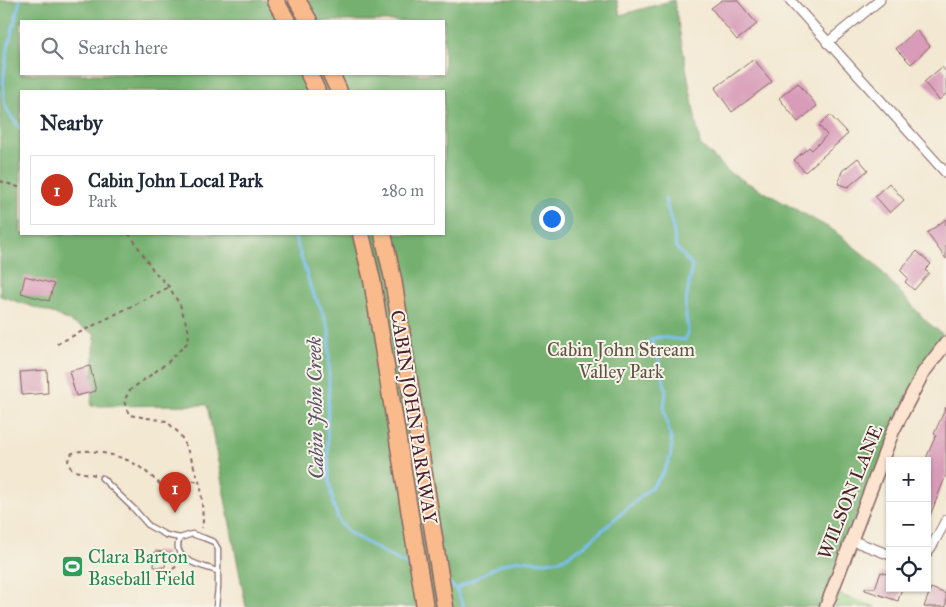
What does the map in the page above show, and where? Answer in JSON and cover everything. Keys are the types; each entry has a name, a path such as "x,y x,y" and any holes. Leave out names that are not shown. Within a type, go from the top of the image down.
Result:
{"highway":[{"path":"274,0 286,20"},
{"path":"297,0 308,20"},
{"path":"309,75 317,90"},
{"path":"331,75 338,90"},
{"name":"CABIN JOHN PARKWAY","path":"361,235 372,280 425,607"},
{"name":"CABIN JOHN PARKWAY","path":"383,235 393,279 445,607"}],"main road":[{"name":"WILSON LANE","path":"826,607 893,432 923,373 946,344"}],"street":[{"path":"790,0 946,172"},
{"path":"827,42 880,0"},
{"path":"931,547 946,520"},
{"path":"851,540 886,553"}],"lane":[{"path":"102,478 149,526 166,535 180,538 192,534 214,542 218,549 219,557 216,607"},
{"path":"180,538 178,543 179,552 187,561 217,571"}],"path":[{"path":"0,181 20,188"},
{"path":"130,235 153,270 169,287 180,305 189,332 188,342 167,364 130,390 124,401 129,415 166,421 180,434 201,487 202,521 200,536"},
{"path":"57,344 169,287"},
{"path":"102,478 94,474 71,469 68,463 70,456 73,453 88,452 113,455 127,460 144,470 162,486 175,477 199,482"}],"green space":[{"name":"Cabin John Stream Valley Park","path":"0,0 617,0 620,15 674,0 700,144 730,173 833,230 873,262 926,321 946,337 946,343 923,373 888,457 886,457 886,462 826,607 246,607 207,405 91,406 95,334 55,314 0,296"},
{"path":"838,594 876,607 834,607"}],"building":[{"path":"722,0 737,0 757,24 737,40 711,8"},
{"path":"916,30 930,46 911,64 896,49"},
{"path":"754,59 772,82 732,112 715,88"},
{"path":"942,67 946,72 946,94 939,100 924,82"},
{"path":"798,83 817,106 798,122 779,98"},
{"path":"830,115 848,134 805,172 794,160 809,147 812,150 827,135 819,126"},
{"path":"858,158 868,170 848,187 838,184 842,171"},
{"path":"889,183 904,200 890,213 875,196"},
{"path":"946,219 946,259 927,233"},
{"path":"917,251 931,264 925,270 929,273 914,290 905,282 908,278 900,270"},
{"path":"25,276 54,284 49,301 21,293"},
{"path":"90,366 96,391 76,396 69,371"},
{"path":"47,370 48,393 22,395 20,372"},
{"path":"946,407 946,475 931,513 931,457 927,456 936,435 934,434"},
{"path":"155,551 166,552 165,567 154,567"},
{"path":"881,572 886,574 886,592 901,592 898,601 865,590 865,588 875,588"},
{"path":"931,588 946,594 946,607 924,607"}],"waterway":[{"name":"Cabin John Creek","path":"20,0 5,64 3,90 4,103 20,128"},
{"path":"456,589 500,565 518,560 546,562 561,560 584,546 653,486 663,473 670,458 672,444 664,410 666,390 656,348 650,340 659,337 685,340 688,331 685,308 692,266 676,247 665,199"},
{"name":"Cabin John Creek","path":"294,235 311,289 329,329 327,424 329,479 333,504 340,523 351,534 414,569"},
{"name":"Cabin John Creek","path":"447,582 456,589 464,607"}],"place":[{"name":"Cabin John Local Park","path":"175,513"},
{"name":"Clara Barton Baseball Field","path":"72,567"}]}
